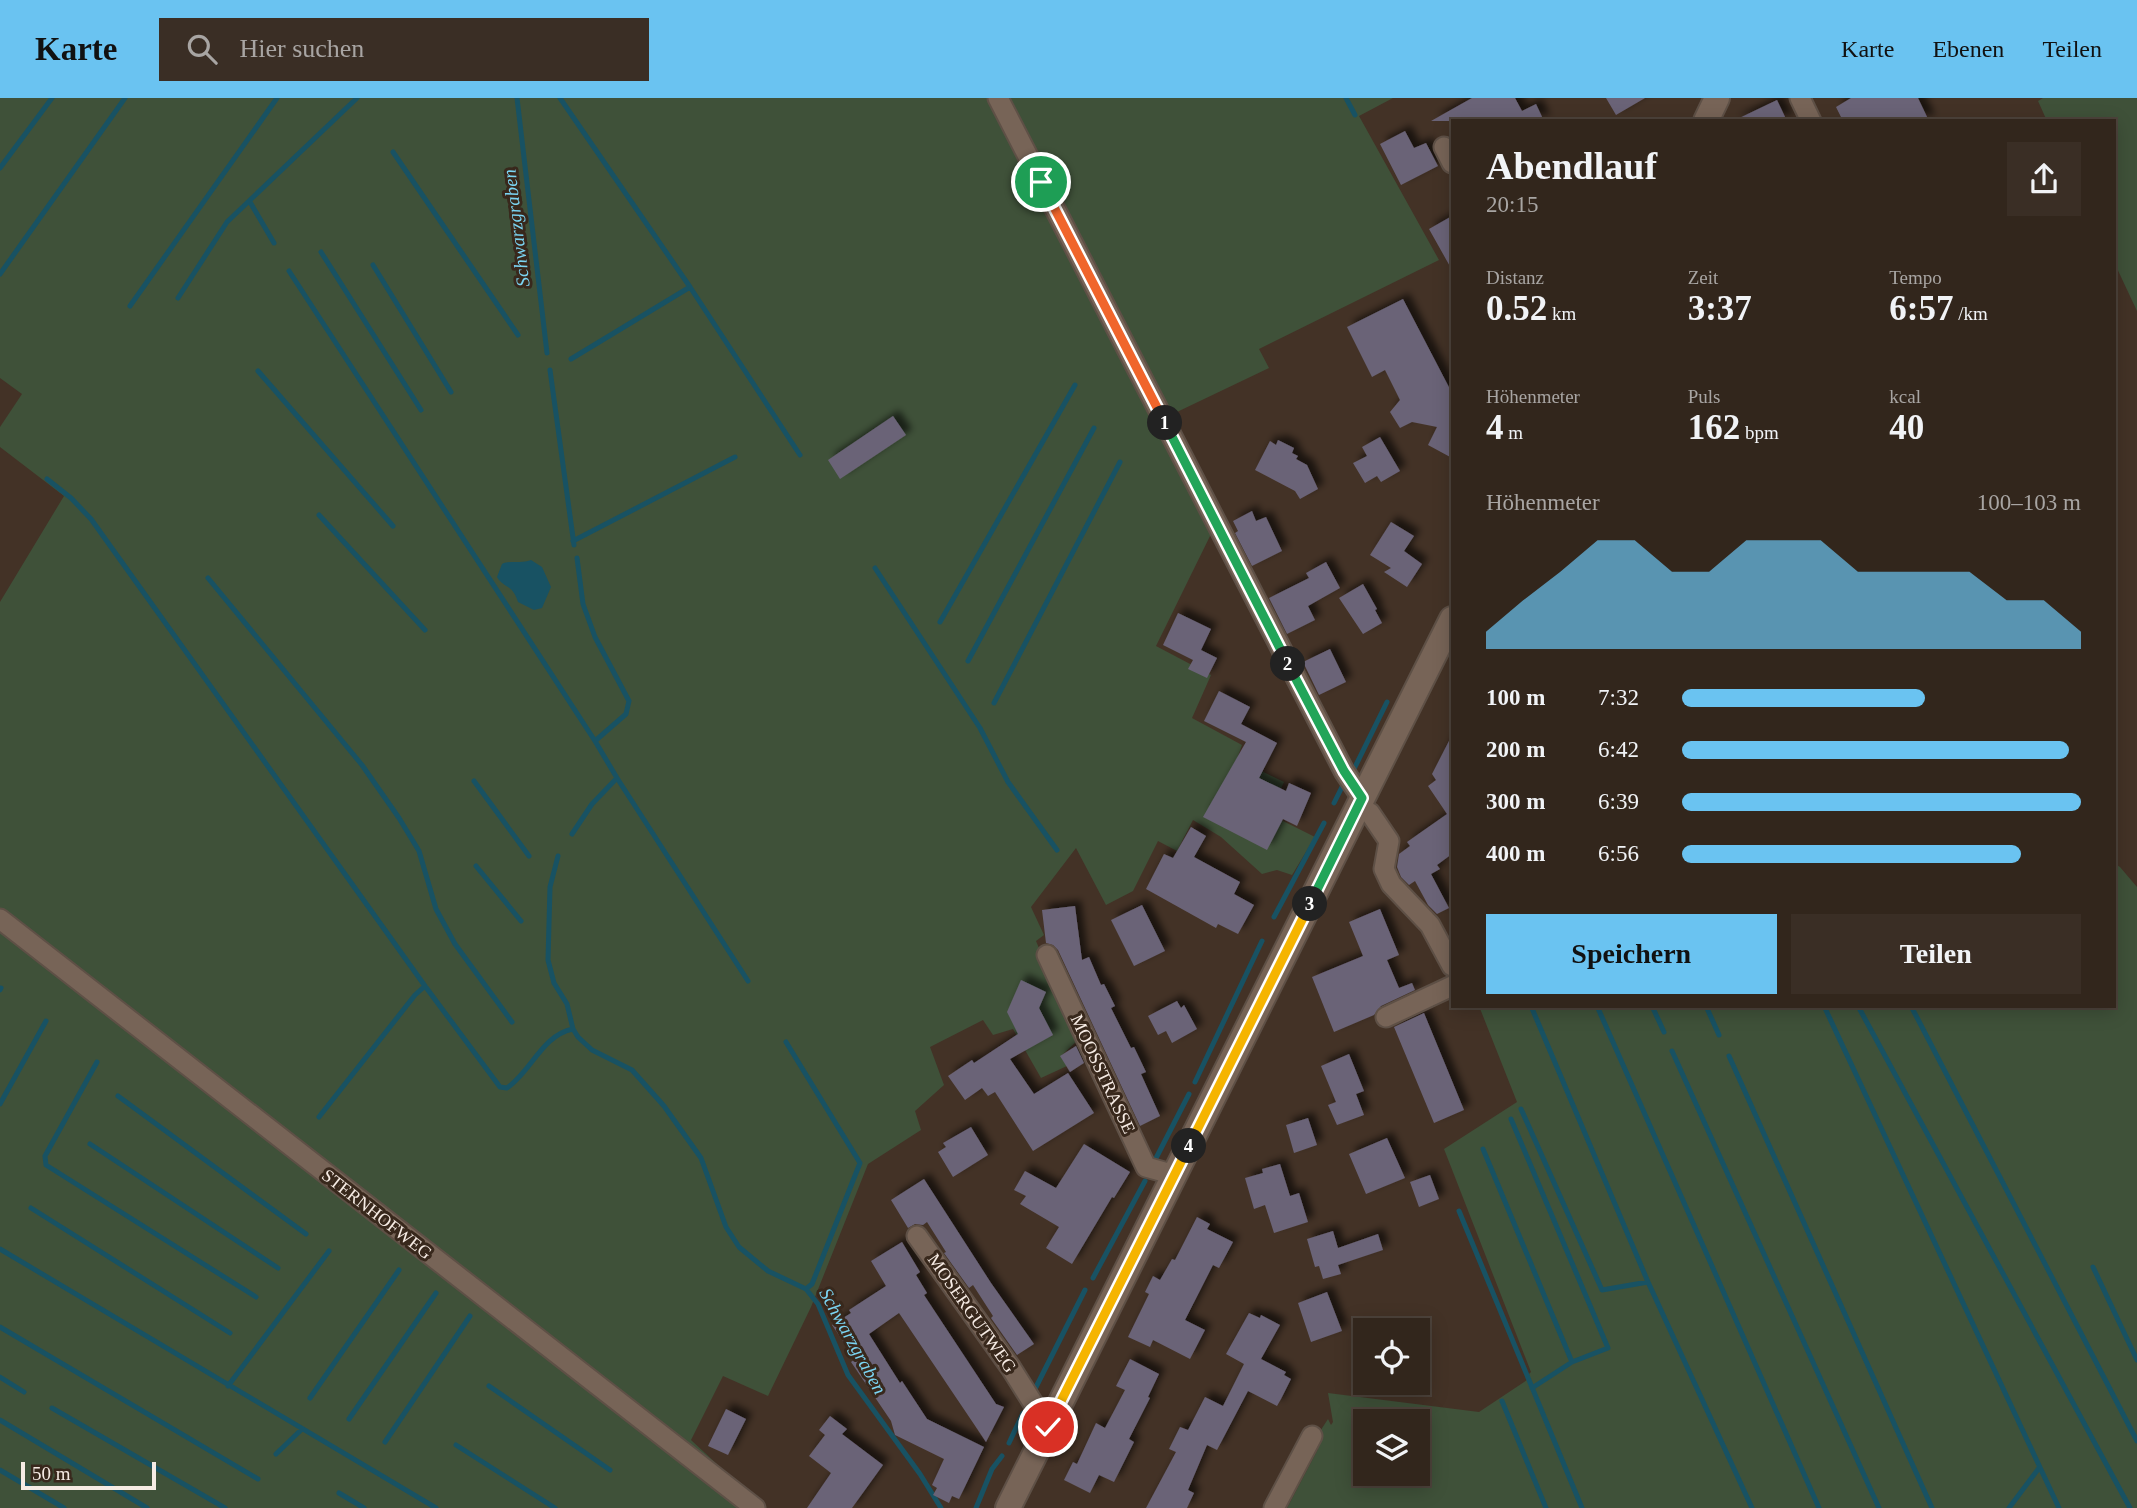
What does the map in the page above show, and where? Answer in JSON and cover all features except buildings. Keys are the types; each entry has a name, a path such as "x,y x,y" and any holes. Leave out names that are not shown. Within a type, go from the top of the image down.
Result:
{"street":[{"path":"998,98 1359,802 1389,841 1384,869 1391,884 1430,925 1451,964"},
{"path":"1707,119 1717,98"},
{"path":"1800,98 1810,119"},
{"path":"1008,1508 1451,622"},
{"name":"STERNHOFWEG","path":"0,919 755,1508"},
{"name":"MOOSSTRASSE","path":"1047,955 1146,1167 1175,1175"},
{"path":"1386,1017 1451,986"},
{"name":"MOSERGUTWEG","path":"917,1236 1011,1368 1048,1427"},
{"path":"1274,1508 1312,1436"}],"green space":[{"path":"0,98 1393,98 1359,116 1439,260 1259,349 1269,368 1156,422 1212,532 1156,646 1211,675 1192,718 1242,745 1237,759 1284,782 1269,814 1315,837 1292,875 1277,870 1262,874 1221,837 1193,820 1177,851 1158,841 1133,891 1106,905 1076,848 1031,907 1044,935 1036,941 1078,1040 1062,1055 1067,1066 1041,1078 1013,1029 993,1035 983,1020 930,1047 944,1085 915,1111 921,1130 868,1164 811,1307 768,1396 723,1376 691,1440 762,1506 761,1508 0,1508 0,602 64,496 0,447 0,427 22,394 0,378"},
{"path":"2043,98 2137,98 2137,311 2116,266 2116,119 2046,119 2038,101"},
{"path":"2116,864 2137,887 2137,1508 1287,1508 1318,1449 1315,1439 1328,1419 1331,1425 1333,1422 1328,1393 1479,1412 1530,1378 1531,1372 1444,1149 1517,1102 1480,1008 2116,1008"}],"water":[{"path":"531,560 542,567 551,587 542,608 534,610 518,602 511,589 497,577 502,564"}],"waterway":[{"path":"0,168 52,98"},
{"path":"0,274 125,98"},
{"path":"130,306 277,98"},
{"path":"178,298 227,222 357,98"},
{"name":"Schwarzgraben","path":"517,98 547,353"},
{"path":"560,98 690,287 800,455"},
{"path":"1346,98 1355,115"},
{"path":"393,152 518,335"},
{"path":"250,202 274,243"},
{"path":"321,252 421,410"},
{"path":"373,265 451,392"},
{"path":"289,271 595,741"},
{"path":"571,359 690,287"},
{"name":"Schwarzgraben","path":"550,370 574,545"},
{"path":"258,371 393,526"},
{"path":"940,622 1075,385"},
{"path":"968,661 1094,428"},
{"path":"573,541 735,457"},
{"path":"994,703 1120,462"},
{"path":"47,479 91,519 500,1087 507,1088 515,1081 553,1038 573,1029"},
{"path":"319,515 425,630"},
{"name":"Schwarzgraben","path":"572,834 592,804 617,778 595,741 626,714 629,701 595,637 583,604 577,558"},
{"path":"875,568 980,728 1008,782 1057,850"},
{"path":"208,578 362,765 399,818 419,851 436,909 455,944 512,1022"},
{"path":"1353,771 1387,702"},
{"path":"617,778 748,981"},
{"path":"474,781 529,856"},
{"path":"1334,803 1343,785"},
{"path":"1274,917 1324,823"},
{"name":"Schwarzgraben","path":"558,856 550,887 548,960 554,983 567,1004 573,1029 592,1050 632,1070 664,1106 701,1158 726,1227 739,1247 768,1271 806,1289 818,1304 848,1375 920,1474 941,1508"},
{"path":"476,866 521,921"},
{"path":"1195,1082 1262,941"},
{"path":"319,1117 415,995 425,986"},
{"path":"1532,1008 1648,1282 1752,1508"},
{"path":"1598,1008 1819,1508"},
{"path":"1653,1008 1664,1032"},
{"path":"1707,1008 1719,1035"},
{"path":"1825,1008 2059,1508"},
{"path":"1859,1008 2130,1508"},
{"path":"1912,1008 2137,1441"},
{"path":"0,1104 46,1021"},
{"path":"786,1042 860,1163 812,1284 806,1289"},
{"path":"1672,1051 1879,1508"},
{"path":"1729,1056 1932,1508"},
{"path":"97,1062 45,1156 46,1165 256,1297"},
{"path":"1153,1164 1189,1094"},
{"path":"118,1096 306,1234"},
{"path":"1521,1109 1602,1290 1648,1282"},
{"path":"1511,1119 1608,1348 1572,1362"},
{"path":"90,1144 278,1268"},
{"path":"1483,1149 1572,1362 1532,1388"},
{"path":"1093,1278 1145,1181"},
{"path":"31,1208 230,1333"},
{"path":"1459,1211 1582,1508"},
{"path":"0,1249 436,1508"},
{"path":"228,1386 329,1251"},
{"path":"2093,1267 2137,1360"},
{"path":"310,1398 399,1270"},
{"path":"1033,1393 1085,1290"},
{"path":"349,1419 436,1293"},
{"path":"385,1442 470,1316"},
{"path":"0,1327 258,1479"},
{"path":"0,1377 24,1392"},
{"path":"489,1386 610,1470"},
{"path":"1502,1401 1546,1508"},
{"path":"52,1408 225,1508"},
{"path":"1009,1443 1023,1413"},
{"path":"0,1420 147,1508"},
{"path":"276,1454 302,1429"},
{"path":"456,1445 555,1508"},
{"path":"976,1508 992,1469 1002,1456"},
{"path":"2009,1508 2039,1468"},
{"path":"0,1470 64,1508"},
{"path":"339,1493 364,1508"}],"route":[{"path":"1041,182 1344,771 1362,798 1048,1427"}]}
